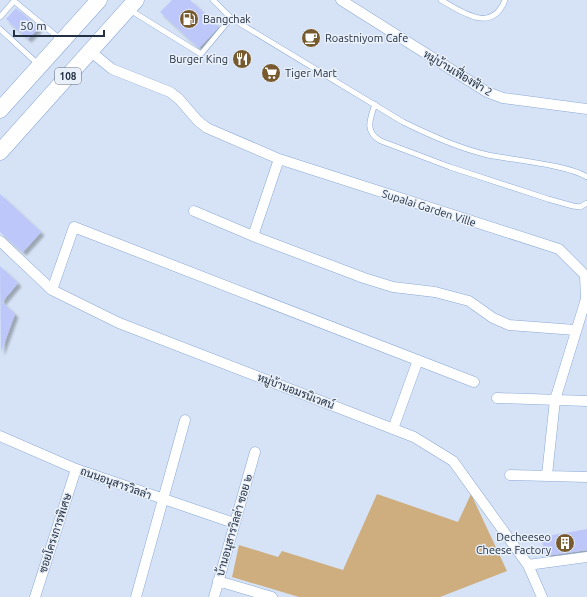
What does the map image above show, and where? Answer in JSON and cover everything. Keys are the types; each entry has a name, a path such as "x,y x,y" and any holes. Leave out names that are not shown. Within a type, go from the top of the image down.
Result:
{"main road":[{"name":"108","path":"0,110 62,41 95,1"},
{"name":"108","path":"0,152 132,4"}],"street":[{"name":"หมู่บ้านเฟื่องฟ้า 2","path":"342,0 487,92 503,98 587,110"},
{"name":"Supalai Garden Ville","path":"90,52 112,69 170,92 179,99 207,128 279,159 559,249 585,275 586,299 575,330 555,400 547,475"},
{"path":"253,236 279,159"},
{"path":"194,211 253,236 394,288 435,292 469,301 493,318 509,325 575,330"},
{"path":"52,290 74,227 474,382"},
{"name":"หมู่บ้านอมรนิเวศน์","path":"0,241 52,290 119,323 414,437 453,460 528,565 542,597"},
{"path":"393,429 418,360"},
{"path":"497,398 587,401"},
{"path":"136,597 185,420"},
{"name":"ถนนอนุสารวิลล่า","path":"0,436 76,469 162,500 234,523"},
{"name":"บ้านอนุสารวิลล่า ซอย ๒","path":"214,597 255,452"},
{"name":"ซอยโครงการพิเศษ","path":"35,597 76,469"},
{"path":"510,474 587,477"},
{"path":"528,565 587,557"},
{"path":"218,581 272,597"}],"lane":[{"path":"213,0 231,18 403,122 432,136 487,154 562,169 587,177"},
{"path":"441,0 469,16 482,19 492,16 505,0"},
{"path":"0,17 14,1 62,41"},
{"path":"132,4 201,54 231,18"},
{"path":"0,29 40,66"},
{"path":"375,104 370,118 369,130 372,136 381,141 450,167 548,199 580,207 587,203"}],"shaded area":[{"path":"377,494 458,522 471,494 507,571 440,597 299,597 232,577 239,545 278,557 282,551 343,570"}],"building":[{"name":"Bangchak","path":"172,0 190,0 219,27 199,48 160,12"},
{"path":"16,8 39,28 28,39 6,19"},
{"path":"0,194 41,232 23,252 0,232"},
{"path":"0,266 18,283 2,302 15,314 1,352"},
{"name":"Decheeseo Cheese Factory","path":"587,529 587,550 545,556 541,537"}],"place":[{"name":"Bangchak","path":"189,19"},
{"name":"Roastniyom Cafe","path":"311,38"},
{"name":"Burger King","path":"242,59"},
{"name":"Tiger Mart","path":"271,73"},
{"name":"Decheeseo Cheese Factory","path":"565,543"}]}
